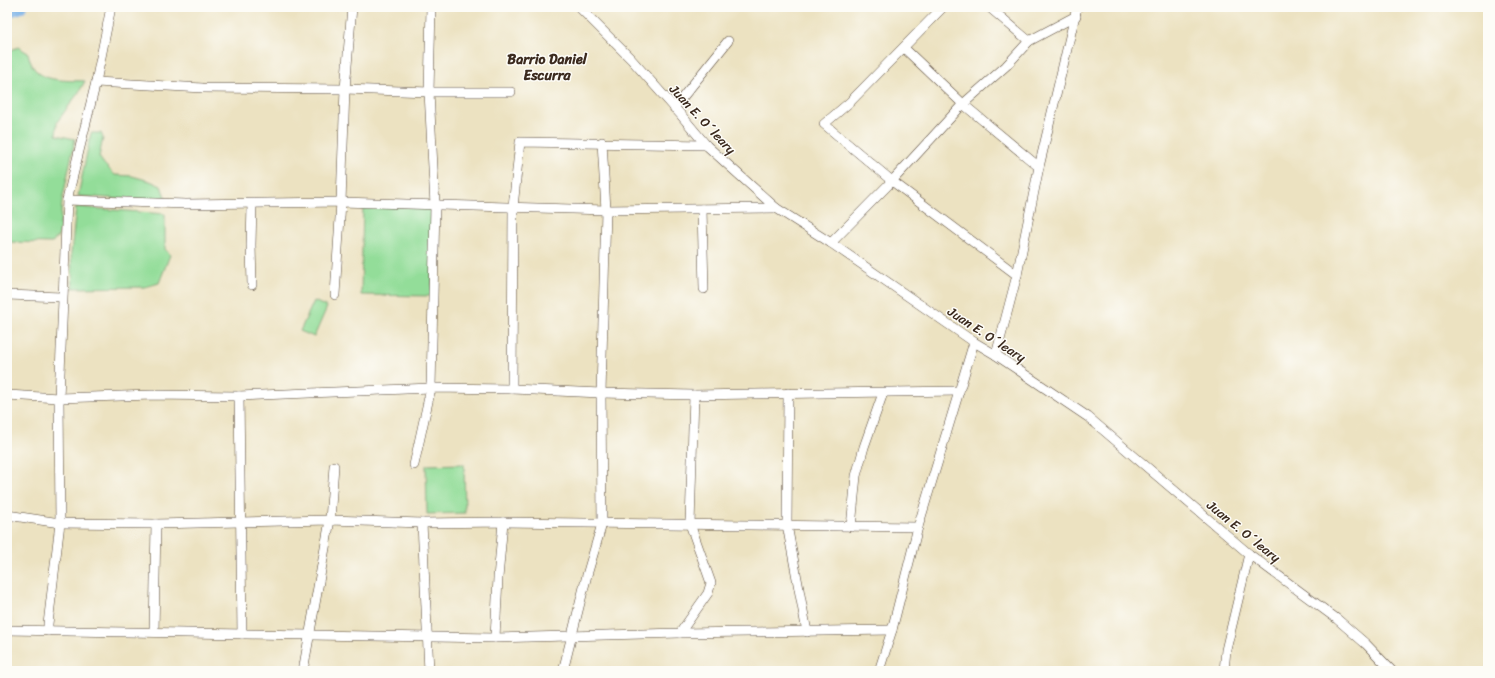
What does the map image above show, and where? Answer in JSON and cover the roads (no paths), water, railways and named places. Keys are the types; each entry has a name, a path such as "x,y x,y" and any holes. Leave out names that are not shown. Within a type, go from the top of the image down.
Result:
{"street":[{"path":"48,631 60,523 59,398 67,200 96,82 112,7"},
{"path":"335,296 341,202 345,89 352,7"},
{"path":"414,465 431,388 435,205 429,92 431,7"},
{"name":"Juan E. O´leary","path":"579,7 631,59 706,145 776,208 831,243 974,342 996,355 1088,417 1249,554 1337,619 1366,644 1392,671"},
{"path":"943,7 850,102 824,124 892,181 1017,275"},
{"path":"989,7 1029,41"},
{"path":"831,243 892,181 963,104 1006,66 1029,41 1077,12"},
{"path":"996,355 1017,275 1038,167 1077,12"},
{"path":"674,108 728,41"},
{"path":"904,48 963,104 1038,167"},
{"path":"96,82 203,88 511,92"},
{"path":"512,389 512,207 520,142 602,142 706,145"},
{"path":"563,671 587,575 602,524 602,393 606,210 602,142"},
{"path":"67,200 186,204 341,202 606,210 776,208"},
{"path":"252,204 252,286"},
{"path":"702,209 704,289"},
{"path":"7,295 62,297"},
{"path":"879,671 892,630 918,528 974,342"},
{"path":"7,395 59,398 152,395 239,396 431,388 694,394 959,391"},
{"path":"788,393 787,525 807,632"},
{"path":"851,528 856,476 864,447 883,393"},
{"path":"680,633 708,593 711,583 690,524 694,394"},
{"path":"239,396 242,634"},
{"path":"303,671 330,520 334,466"},
{"path":"7,515 60,523 156,524 330,520 422,523 503,522 918,528"},
{"path":"495,638 503,522"},
{"path":"422,523 429,636 429,671"},
{"path":"154,632 156,524"},
{"path":"1224,671 1226,650 1249,554"},
{"path":"7,630 495,638 680,633 892,630"}],"waterway":[{"path":"7,12 21,7"}],"district":[{"name":"Barrio Daniel Escurra","path":"547,68"}]}
